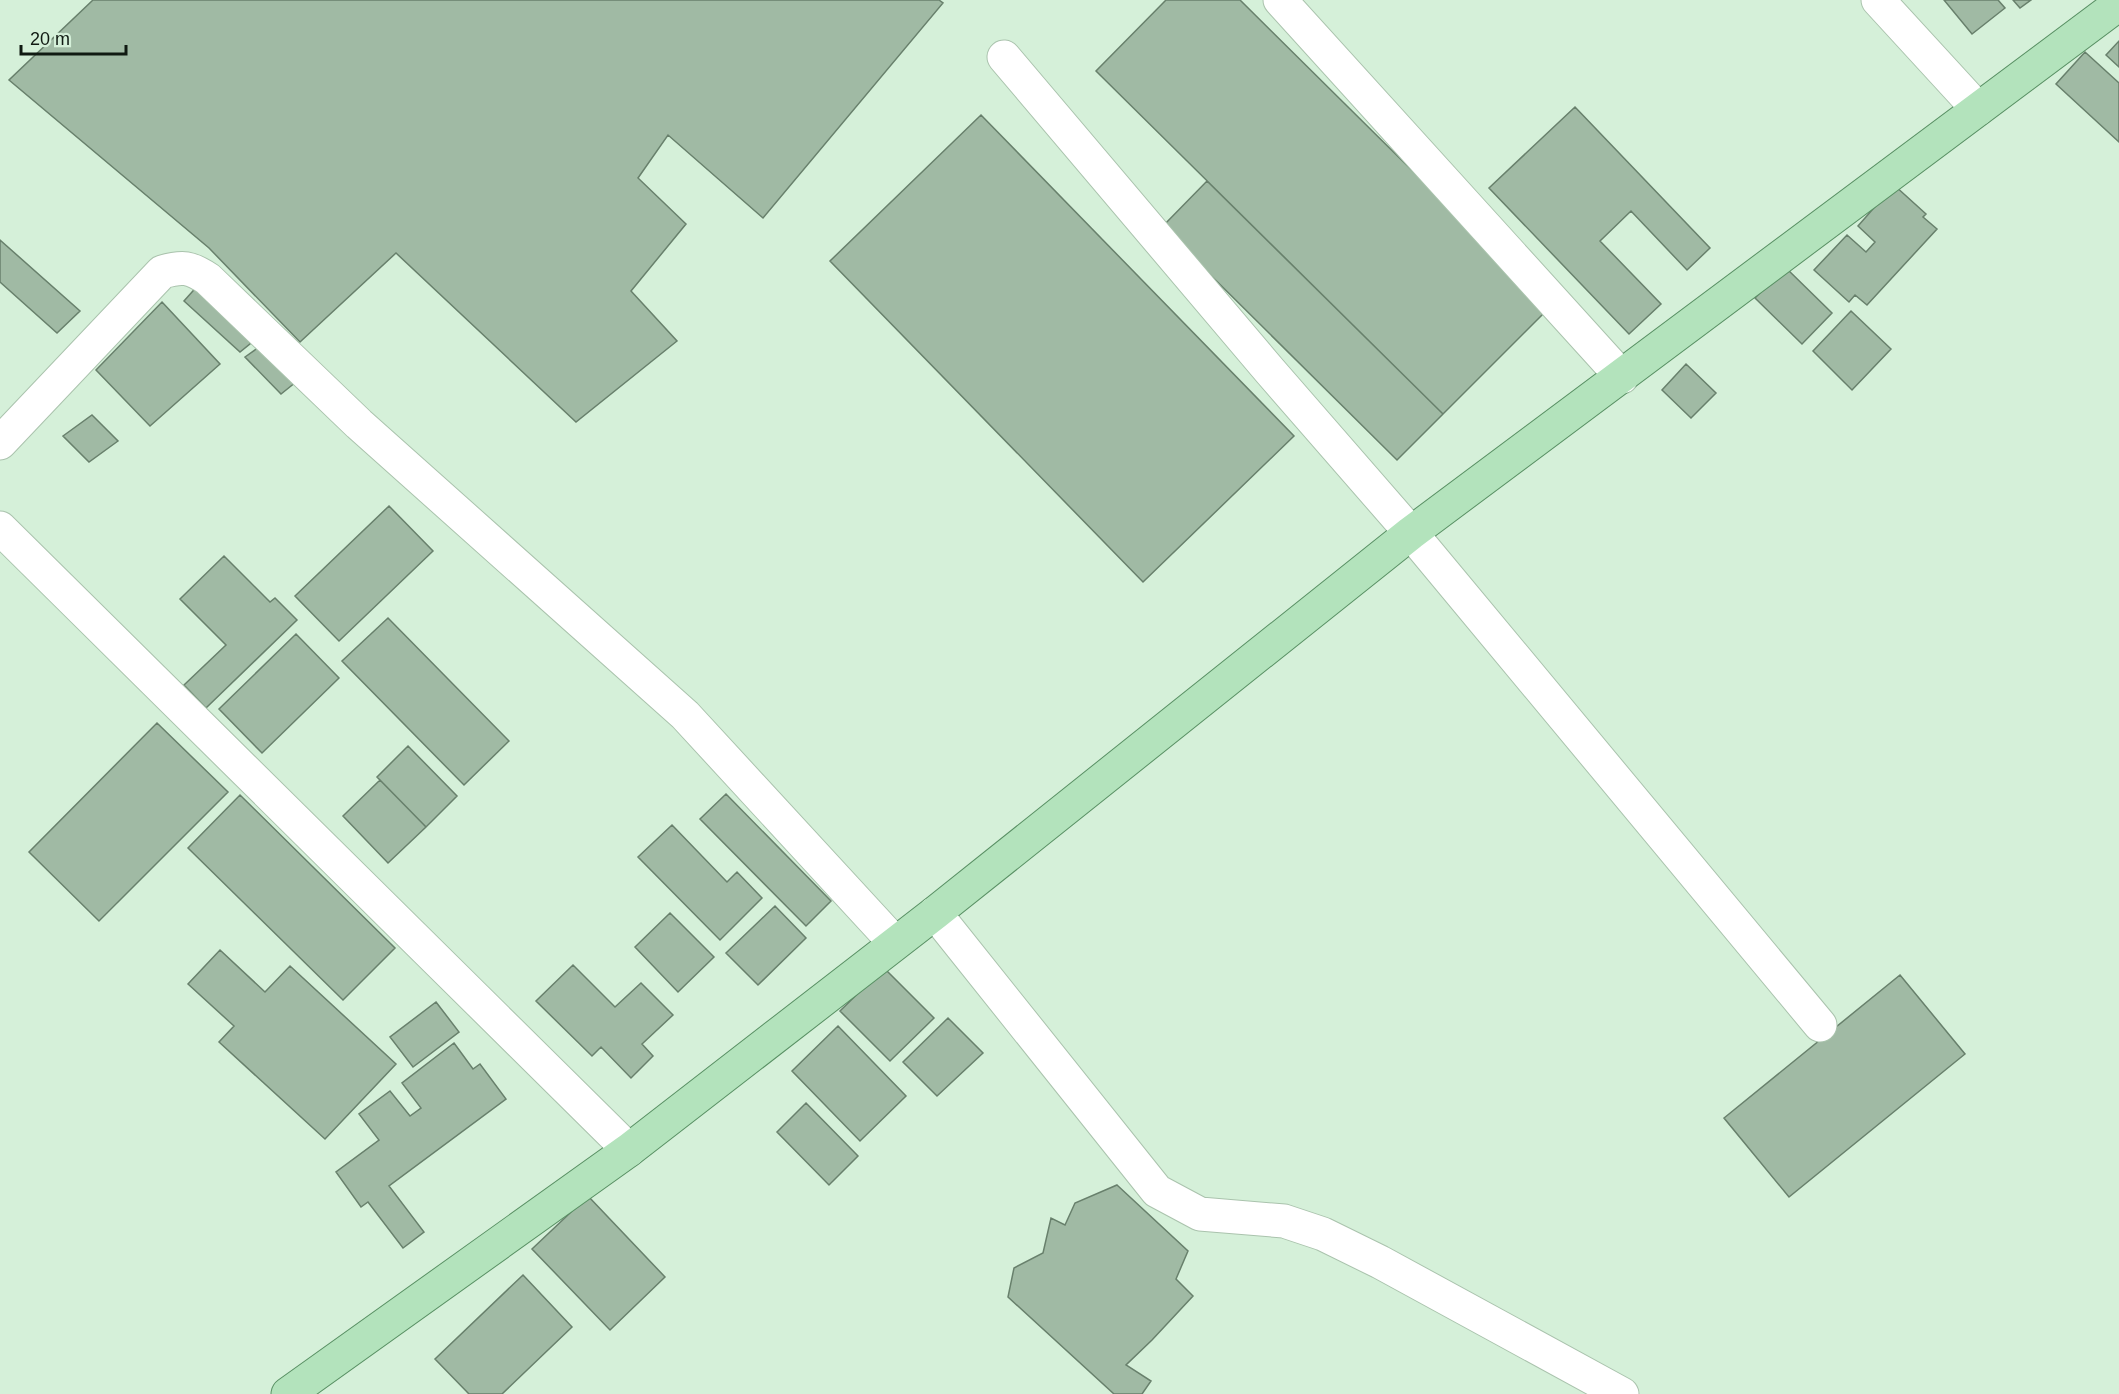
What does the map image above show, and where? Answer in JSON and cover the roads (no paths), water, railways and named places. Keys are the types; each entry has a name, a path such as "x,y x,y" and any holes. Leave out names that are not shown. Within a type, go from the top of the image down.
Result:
{"main road":[{"path":"288,1394 629,1150 934,914 1412,533 2119,4"}],"street":[{"path":"1280,0 1622,376"},
{"path":"1878,0 1978,109"},
{"path":"1004,57 1270,371 1412,533 1820,1025"},
{"path":"0,443 162,272 180,267 197,271 359,424 685,715 895,943"},
{"path":"0,528 629,1150"},
{"path":"934,914 1157,1191 1200,1214 1284,1221 1323,1234 1380,1262 1622,1394"}]}
